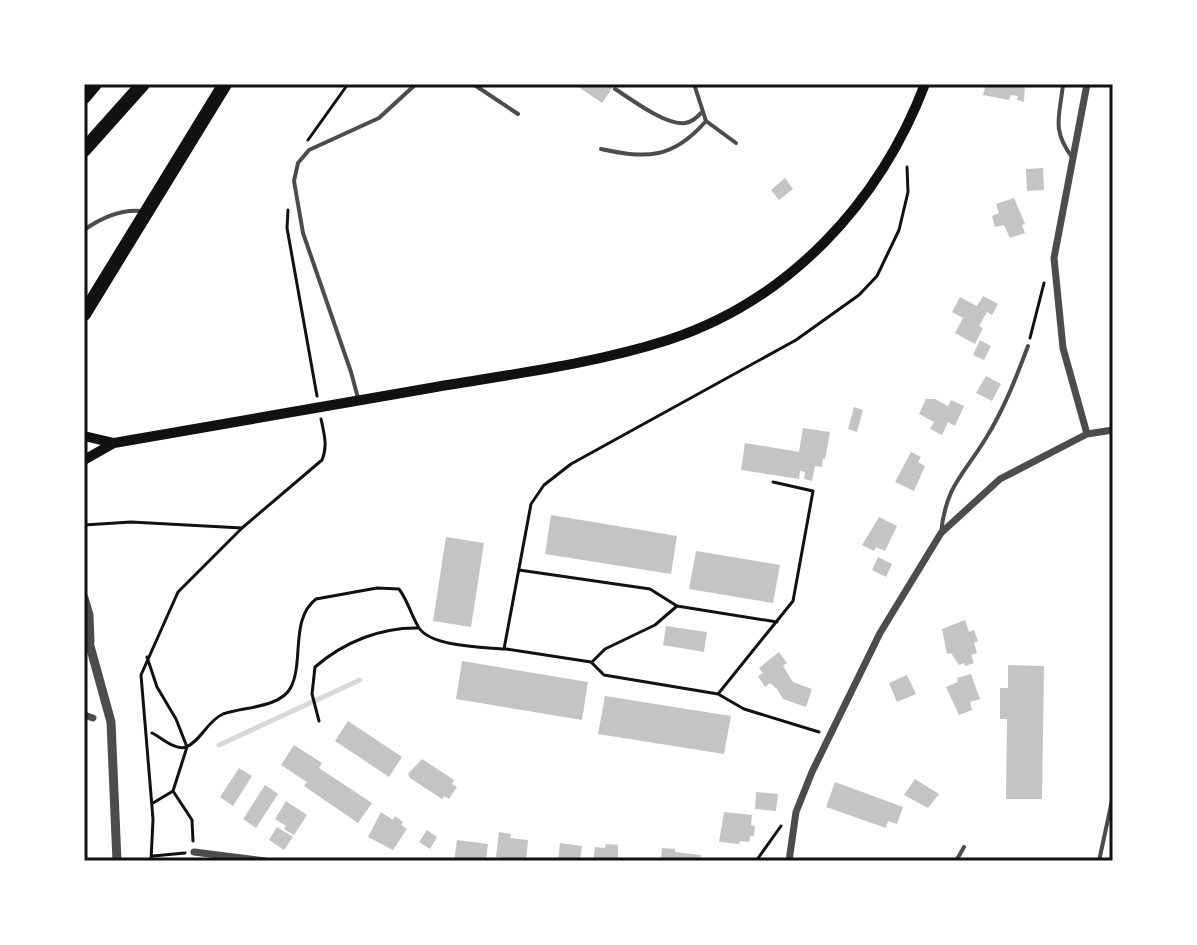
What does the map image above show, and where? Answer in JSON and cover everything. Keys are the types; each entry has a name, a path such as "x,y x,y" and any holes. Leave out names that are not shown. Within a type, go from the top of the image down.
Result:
{"highway":[{"path":"84,97 95,84"},
{"path":"84,150 143,84"},
{"path":"84,314 225,84"}],"main road":[{"path":"84,460 114,443 558,366 639,348 691,331 733,312 760,295 814,253 856,208 893,154 925,84"},
{"path":"84,436 114,443"}],"street":[{"path":"1087,84 1054,258 1063,348 1087,434"},
{"path":"789,861 796,812 830,736 880,633 941,533 1000,479 1087,434 1113,430"},
{"path":"84,598 89,615 90,646"},
{"path":"84,635 90,646 111,722 117,861"},
{"path":"84,715 93,718"},
{"path":"194,852 265,861"}],"lane":[{"path":"359,401 303,233 294,181 298,163 315,146 379,118 416,84"},
{"path":"694,84 706,121 736,143"},
{"path":"1063,84 1057,128 1062,143 1073,159"},
{"path":"476,85 518,114"},
{"path":"615,89 678,124 691,122 701,113"},
{"path":"601,149 625,154 660,154 681,145 706,121"},
{"path":"84,230 116,213 145,211"},
{"path":"941,533 947,497 986,439 1012,390 1028,346"},
{"path":"1099,861 1113,796"},
{"path":"956,861 964,847"}],"path":[{"path":"298,163 311,136 348,84"},
{"path":"504,649 531,504 544,485 556,473 603,445 796,340 843,308 877,276 899,230 908,192 907,167"},
{"path":"294,181 286,217 287,228 313,374"},
{"path":"1028,346 1049,264 1054,258"},
{"path":"173,791 192,820 194,852 152,858 141,675 147,657 178,592 242,528 315,468 326,452 326,440"},
{"path":"718,694 793,601 813,491 773,482"},
{"path":"84,525 131,522 242,528"},
{"path":"519,570 650,589 677,606 777,622"},
{"path":"151,804 173,791 187,747 220,715 279,699 288,692 295,676 302,622 311,603 316,599 377,588 399,589 419,628 425,634 449,643 591,662 604,675 718,694 744,709 830,736"},
{"path":"591,662 605,649 655,625 677,606"},
{"path":"319,721 312,694 315,667 331,653 367,636 395,628 419,628"},
{"path":"147,657 157,687 176,719 187,747"},
{"path":"152,733 179,748 187,747"},
{"path":"756,861 777,830 796,812"}],"building":[{"path":"574,84 615,84 602,103"},
{"path":"986,84 1025,84 1024,102 1017,100 1018,96 1011,95 1009,100 983,95"},
{"path":"1043,168 1044,190 1027,191 1026,169"},
{"path":"785,178 793,189 779,200 771,190"},
{"path":"1014,198 1025,224 1022,225 1025,233 1010,238 1004,225 995,227 992,216 999,213 996,204"},
{"path":"983,296 998,304 992,315 987,312 979,326 983,328 975,344 955,333 963,318 952,312 960,297 977,306"},
{"path":"980,340 991,346 984,360 973,355"},
{"path":"986,376 1001,384 992,401 976,393"},
{"path":"926,399 935,399 948,406 951,400 964,406 955,426 948,422 942,435 930,429 934,422 919,414"},
{"path":"854,407 863,410 857,432 848,429"},
{"path":"803,428 830,432 825,459 822,467 815,466 812,481 804,479 805,472 800,471 799,479 741,470 745,443 799,452"},
{"path":"911,452 921,457 918,462 925,466 914,491 895,482"},
{"path":"551,515 677,536 671,574 545,554"},
{"path":"879,517 897,526 885,551 876,547 874,551 862,545"},
{"path":"446,537 484,543 471,627 433,621"},
{"path":"696,551 780,565 773,603 689,589"},
{"path":"878,557 892,564 886,577 872,570"},
{"path":"965,620 969,632 974,630 978,641 974,643 977,653 971,655 974,663 965,666 964,663 959,665 951,653 947,654 942,629"},
{"path":"666,626 707,632 704,652 663,645"},
{"path":"779,652 787,663 783,666 793,682 812,689 806,707 783,699 770,683 765,687 758,676 763,673 759,668"},
{"path":"462,661 588,682 582,720 456,699"},
{"path":"1008,665 1044,666 1042,799 1006,799 1007,719 1000,719 1000,688 1008,688"},
{"path":"971,674 980,699 970,702 972,710 959,715 946,687 958,682 957,678"},
{"path":"907,675 916,694 897,702 889,683"},
{"path":"605,696 731,716 724,754 598,734"},
{"path":"348,721 402,757 389,777 335,741"},
{"path":"294,745 322,763 319,768 372,803 358,823 304,786 307,782 281,765"},
{"path":"422,759 454,780 452,784 457,787 449,799 444,796 442,799 410,778 408,774"},
{"path":"239,768 252,776 233,806 220,797"},
{"path":"915,779 939,794 928,808 904,795"},
{"path":"835,782 903,807 897,824 888,821 886,828 826,807"},
{"path":"265,785 278,794 256,828 243,819"},
{"path":"756,792 778,794 776,811 755,809"},
{"path":"286,801 307,815 294,835 275,819"},
{"path":"381,812 393,820 395,816 407,829 393,850 368,837"},
{"path":"724,812 752,815 754,836 750,836 749,842 719,842"},
{"path":"277,827 293,837 284,850 269,840"},
{"path":"427,830 437,837 430,849 419,842"},
{"path":"499,832 511,834 510,838 528,840 526,861 496,857"},
{"path":"457,840 488,844 486,861 454,861"},
{"path":"560,843 582,846 580,861 558,861"},
{"path":"606,844 618,845 618,861 593,861 595,847 605,848"},
{"path":"662,848 701,855 700,861 661,861"}],"waterway":[{"path":"219,745 360,680"}]}
